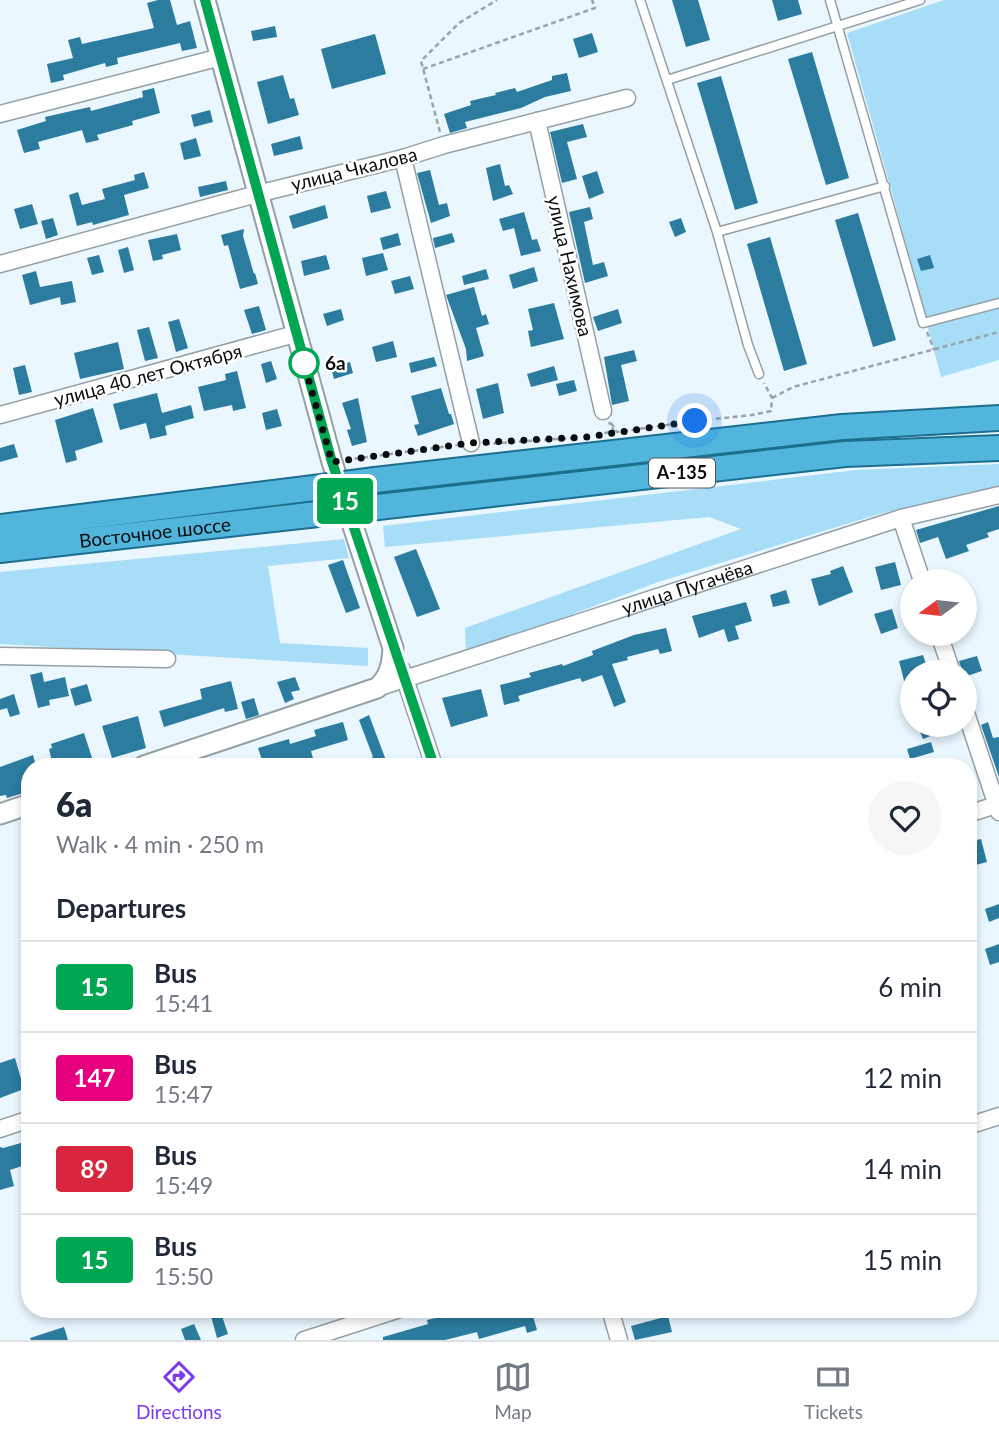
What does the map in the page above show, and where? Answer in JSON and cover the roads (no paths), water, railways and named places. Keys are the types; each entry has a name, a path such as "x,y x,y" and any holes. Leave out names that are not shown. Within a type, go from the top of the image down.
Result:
{"highway":[{"name":"А-135","path":"842,427 999,418"},
{"path":"842,427 821,433 816,439 817,448 821,452 845,454"},
{"name":"Восточное шоссе","path":"0,527 375,480 842,427"},
{"name":"А-135","path":"845,454 999,449"},
{"name":"Восточное шоссе","path":"0,550 845,454"}],"street":[{"path":"205,0 332,462 431,758"},
{"path":"0,114 221,57"},
{"name":"улица Чкалова","path":"0,264 257,194 626,99"},
{"name":"улица Нахимова","path":"537,121 603,411"},
{"path":"403,158 471,443"},
{"name":"улица 40 лет Октября","path":"0,415 295,334"},
{"name":"улица Пугачёва","path":"168,758 405,677 901,518 999,495"},
{"path":"901,518 918,569"},
{"path":"377,688 391,666 393,648"},
{"path":"0,656 167,659"},
{"path":"974,737 998,807 977,812"},
{"path":"0,814 21,807"},
{"path":"977,1123 999,1116"},
{"path":"0,1129 21,1122"},
{"path":"304,1340 372,1318"},
{"path":"613,1318 619,1340"}],"lane":[{"path":"640,0 717,232 748,345 759,374"},
{"path":"831,0 922,323 999,303"},
{"path":"667,80 920,0"},
{"path":"717,232 885,186"}],"place":[{"name":"6а","path":"304,363"}]}
